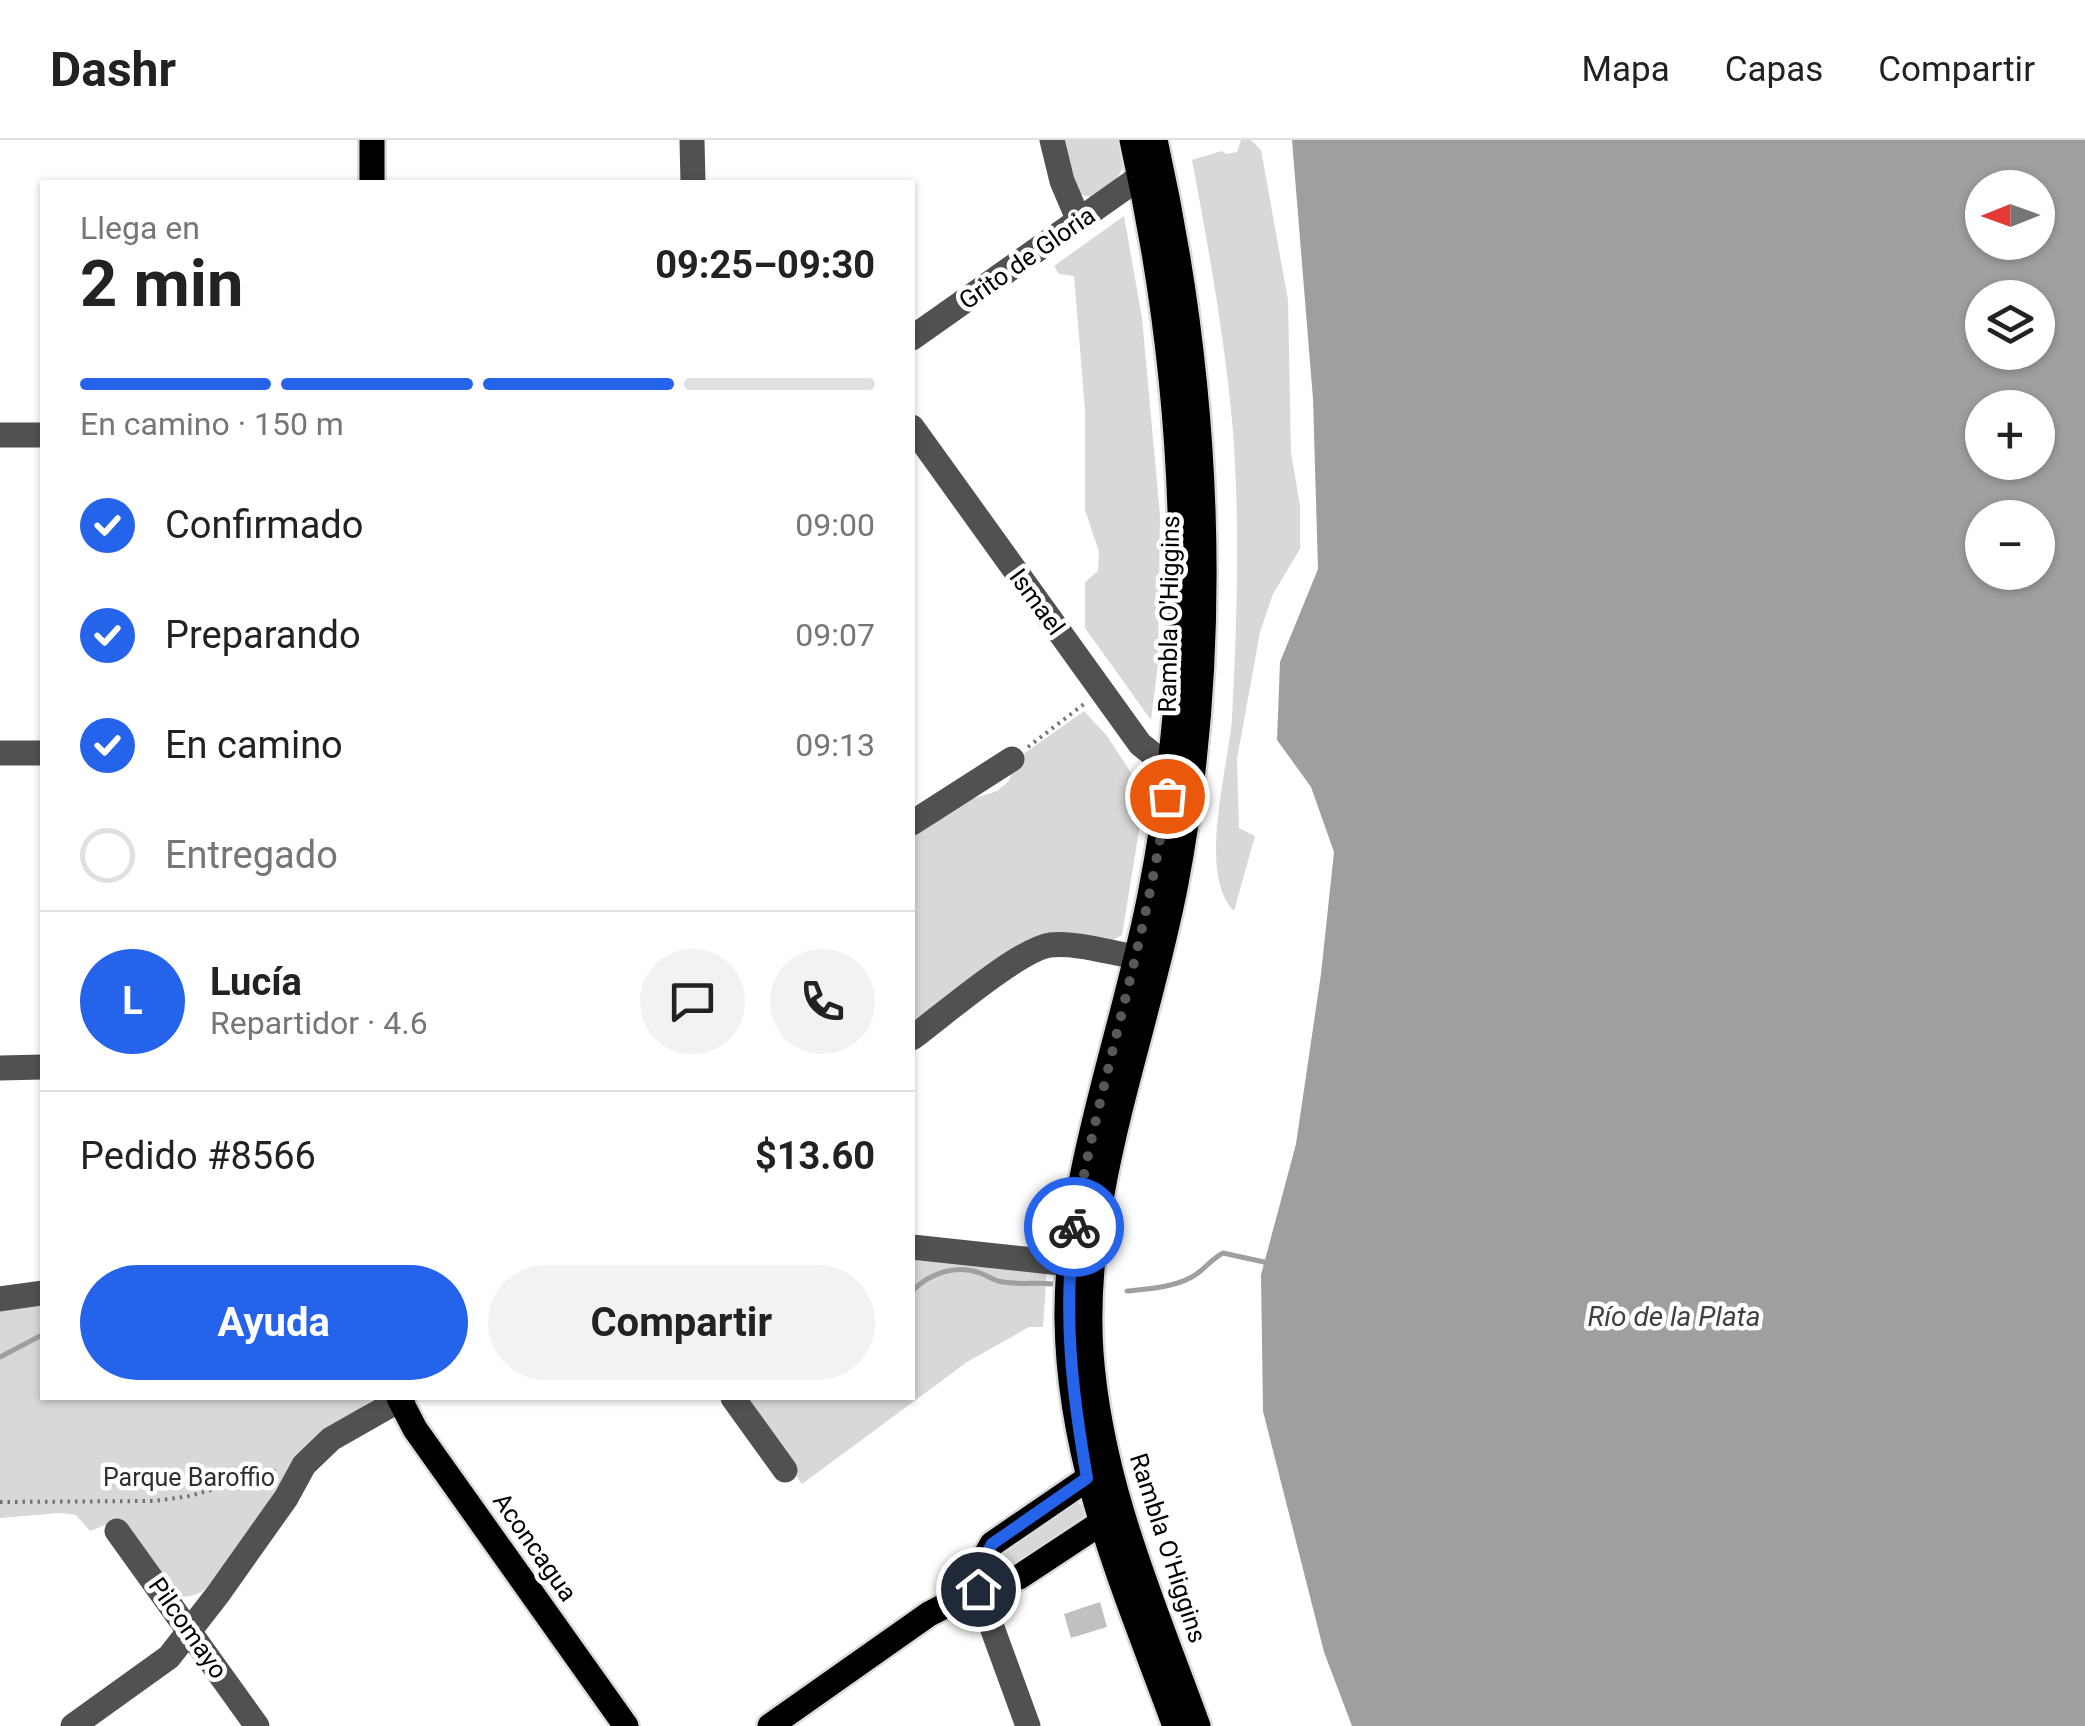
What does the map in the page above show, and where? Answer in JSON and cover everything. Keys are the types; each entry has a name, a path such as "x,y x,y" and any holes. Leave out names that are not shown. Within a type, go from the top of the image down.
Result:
{"main road":[{"path":"372,140 372,180"},
{"name":"Rambla O'Higgins","path":"1132,140 1153,241 1170,369 1180,520 1180,620 1170,769 1157,860 1087,1158 1070,1264 1069,1353 1087,1478 1110,1517 1198,1726"},
{"name":"Rambla O'Higgins","path":"1155,140 1176,241 1194,381 1204,577 1197,721 1176,880 1110,1160 1091,1270 1091,1352 1110,1517 1175,1726"},
{"name":"Aconcagua","path":"402,1400 429,1450 626,1726"},
{"path":"978,1589 982,1562 992,1544 1087,1478"},
{"path":"770,1726 929,1614 978,1589 1018,1576 1110,1517"}],"street":[{"path":"692,140 692,180"},
{"path":"1052,140 1062,181 1080,221"},
{"name":"Grito de Gloria","path":"915,336 1140,178"},
{"name":"Ismael","path":"915,432 1140,744 1170,769"},
{"path":"0,435 40,435"},
{"path":"0,753 40,753"},
{"path":"915,821 1012,758"},
{"path":"915,1036 1007,968 1046,946 1137,957"},
{"path":"0,1068 40,1068"},
{"path":"915,1247 1070,1264"},
{"path":"0,1300 40,1293"},
{"path":"74,1726 170,1657 192,1632 304,1466 331,1440 398,1400"},
{"path":"734,1400 784,1470"},
{"name":"Pilcomayo","path":"117,1531 257,1726"},
{"path":"978,1589 1028,1726"}],"path":[{"path":"1012,758 1102,692"},
{"path":"0,1502 154,1501 190,1496 277,1471"}],"green space":[{"path":"1061,140 1122,140 1119,175 1091,197 1078,194"},
{"path":"1241,140 1251,140 1261,150 1288,300 1291,452 1300,506 1300,549 1273,594 1260,632 1237,759 1239,828 1255,836 1234,911 1223,894 1216,847 1232,719 1237,575 1235,467 1221,329 1192,160 1222,151 1237,152"},
{"path":"1124,216 1142,318 1160,515 1158,664 1151,720 1085,628 1085,582 1098,571 1099,552 1085,510 1085,410 1074,276 1059,274 1054,266"},
{"path":"1084,711 1107,736 1145,794 1122,935 1107,943 1043,936 915,1021 915,828 959,803 997,791 1009,781 1015,760"},
{"path":"915,1254 1047,1269 1043,1327 1029,1327 967,1362 802,1484 740,1400 915,1400"},
{"name":"Parque Baroffio","path":"40,1302 40,1400 372,1400 314,1440 295,1459 208,1587 193,1596 175,1595 121,1519 90,1531 76,1515 0,1518 0,1309"},
{"path":"1074,1500 1085,1508 1083,1523 1005,1571 997,1564 995,1553"}],"water":[{"name":"Río de la Plata","path":"1292,140 2085,140 2085,1726 1352,1726 1324,1652 1263,1411 1261,1275 1296,1144 1334,852 1311,787 1277,740 1280,662 1318,569 1313,399"}],"building":[{"path":"1100,1602 1107,1627 1071,1638 1064,1614"}],"waterway":[{"path":"1127,1291 1182,1281 1223,1253 1264,1262"},
{"path":"915,1289 935,1275 962,1269 997,1281 1052,1284"},
{"path":"0,1357 40,1336"}],"way so far":[{"path":"1074,1227 1144,926 1167,796"}],"route":[{"path":"978,1589 982,1562 992,1544 1087,1478 1067,1321 1074,1227"}]}
